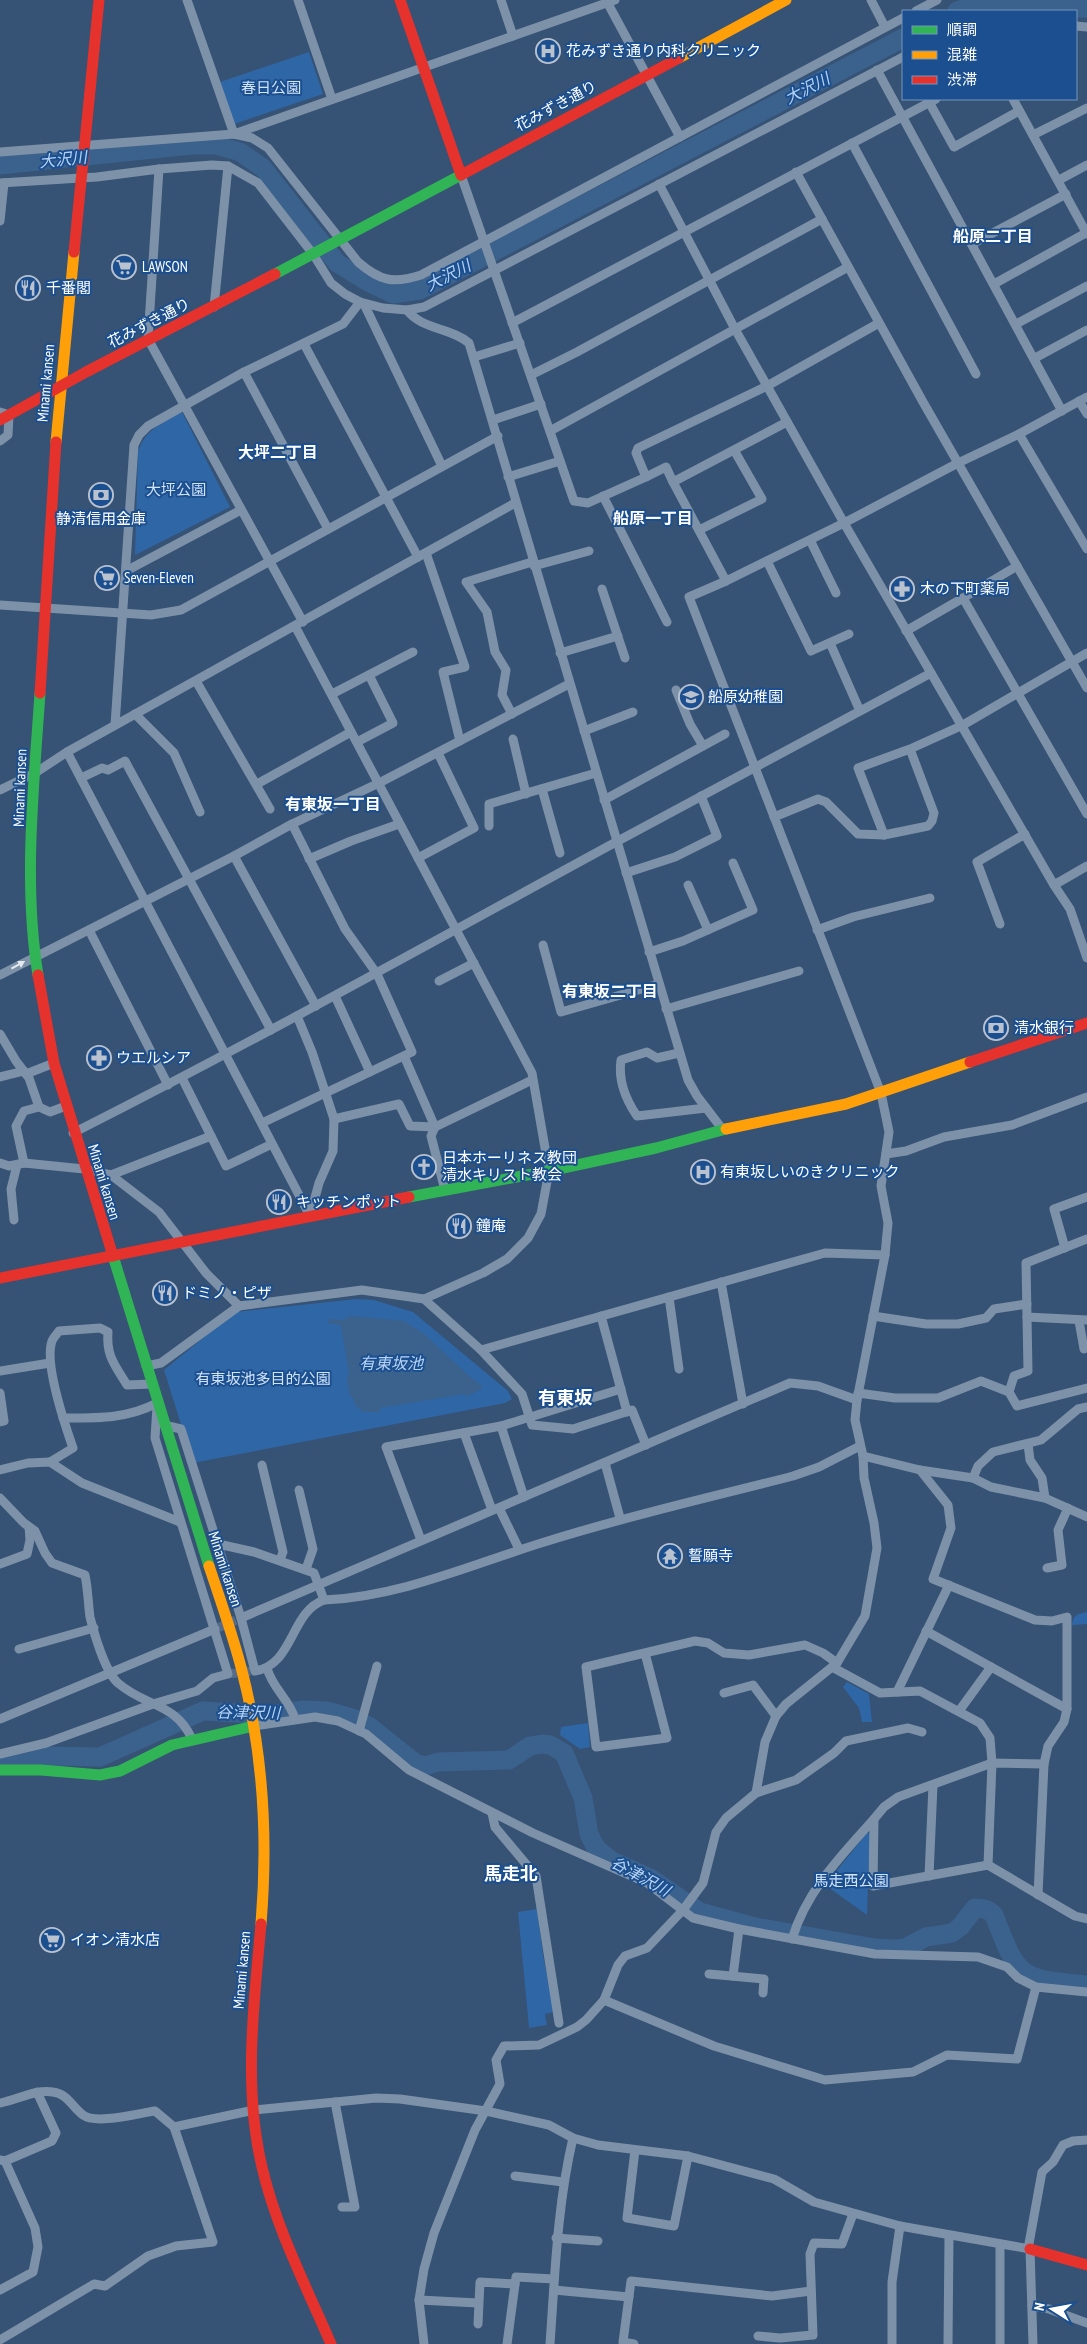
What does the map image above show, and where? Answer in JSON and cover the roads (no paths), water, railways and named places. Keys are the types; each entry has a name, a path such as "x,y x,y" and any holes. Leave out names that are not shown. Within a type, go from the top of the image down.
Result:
{"street":[{"name":"Minami kansen","path":"99,0 60,388 35,773 31,880 36,955 54,1063 66,1106 164,1426 241,1668 254,1726 264,1830 264,1881 252,2039 254,2110 262,2170 276,2216 331,2344"},
{"path":"187,0 234,134"},
{"path":"298,0 332,99"},
{"path":"400,0 482,241 494,269 574,501 588,504 666,468 726,582"},
{"path":"501,0 513,36"},
{"name":"花みずき通り","path":"3,416 60,388 148,339 214,307 786,0"},
{"path":"871,0 885,27"},
{"path":"918,10 937,0"},
{"path":"0,152 84,148 234,134 609,2 680,137"},
{"path":"234,134 252,138 268,148 358,262 372,274 387,280 405,280 421,275 902,18"},
{"path":"0,221 2,183 212,165 228,166 258,183 312,254 331,283 345,294 362,303 407,310 424,307 902,58"},
{"path":"877,70 1035,358 1062,411"},
{"path":"512,323 932,100 954,147 1019,111"},
{"path":"994,284 1086,234 1014,100"},
{"path":"1033,135 1087,108"},
{"path":"852,143 976,374"},
{"path":"1058,180 1087,165"},
{"path":"214,307 228,166"},
{"path":"146,1366 161,1362 239,1306 362,1290 424,1298 484,1273 507,1259 528,1238 541,1214 549,1171 532,1073 458,930 399,824 351,732 269,562 186,405 148,339 159,169"},
{"path":"796,172 879,323 1087,688"},
{"path":"659,184 735,329 844,523 963,725 1024,834 1070,909 1087,958"},
{"path":"972,244 1066,194"},
{"path":"531,374 578,352 822,219"},
{"path":"550,431 848,267"},
{"path":"1016,324 1087,286"},
{"path":"115,725 134,446 139,435 148,426 244,372 343,324 362,303"},
{"path":"362,303 442,466"},
{"path":"407,310 418,321 460,335 468,343 474,357 533,564 688,1080 723,1130"},
{"path":"646,477 636,453 638,448 767,386 879,323"},
{"path":"1035,358 1087,330"},
{"path":"474,357 520,343"},
{"path":"304,344 386,497 422,555 465,667 443,672 460,741"},
{"path":"244,372 328,529"},
{"path":"756,1793 765,1742 776,1716 786,1704 834,1665 865,1616 877,1548 874,1522 864,1478 863,1456 855,1420 857,1397 885,1255 888,1223 881,1186 889,1132 881,1093 689,597 726,582 844,523 958,463 1019,434 1083,399 1087,414"},
{"path":"493,420 541,404"},
{"path":"0,441 8,436 3,416"},
{"path":"673,482 787,422"},
{"path":"1019,434 1087,550"},
{"path":"0,605 151,615 181,610 498,436"},
{"path":"699,530 762,498 734,450"},
{"path":"508,477 560,460"},
{"path":"603,496 667,622"},
{"path":"0,790 35,773 67,752 115,725 515,503"},
{"path":"126,571 241,510"},
{"path":"810,540 836,593"},
{"path":"512,714 502,695 506,670 495,652 487,612 466,582 589,551"},
{"path":"768,561 811,651 849,634"},
{"path":"906,631 1017,566"},
{"path":"602,589 625,658"},
{"path":"963,598 1087,814"},
{"path":"560,653 618,636"},
{"path":"830,643 860,711"},
{"path":"332,694 413,652"},
{"path":"884,835 858,768 963,725 1087,653"},
{"path":"74,1133 377,974 701,796 931,673"},
{"path":"357,742 393,723 369,675"},
{"path":"196,681 270,809"},
{"path":"0,975 36,955 234,856 292,824 438,753 569,684"},
{"path":"676,690 690,724 703,746"},
{"path":"584,731 633,712"},
{"path":"135,714 174,753 200,812"},
{"path":"256,784 351,732"},
{"path":"604,800 726,734"},
{"path":"513,739 526,794"},
{"path":"774,817 818,799 826,802 858,834 884,835 928,826 932,821 934,813 910,748"},
{"path":"67,752 310,1216"},
{"path":"418,858 474,828 438,753"},
{"path":"81,778 102,768 108,770 125,761 271,1030"},
{"path":"489,826 489,804 596,773"},
{"path":"542,789 560,853"},
{"path":"626,873 675,857 717,836 701,796"},
{"path":"262,1123 412,1052 377,974 345,928 292,824"},
{"path":"309,859 351,841 399,824"},
{"path":"1000,924 976,862 1024,834"},
{"path":"234,856 316,1006"},
{"path":"649,952 754,910 733,863"},
{"path":"1054,885 1087,866"},
{"path":"688,884 708,930"},
{"path":"817,930 853,917 930,898"},
{"path":"89,930 168,1085"},
{"path":"543,945 562,1012 659,984"},
{"path":"439,981 474,964"},
{"path":"666,1009 799,972"},
{"path":"335,996 370,1072"},
{"path":"297,1016 312,1052 334,1119 333,1152 319,1183 310,1216"},
{"path":"0,1278 180,1241 549,1171 656,1148 723,1130 846,1104 1087,1023"},
{"path":"0,1034 25,1072 39,1107"},
{"path":"680,1053 657,1058 648,1052 621,1060 620,1072 629,1105 637,1116 706,1108"},
{"path":"404,1056 435,1127"},
{"path":"0,1077 54,1063"},
{"path":"182,1078 226,1166 272,1144"},
{"path":"334,1119 399,1104 410,1126 435,1127 532,1080"},
{"path":"886,1154 914,1149 944,1137 1012,1125 1087,1097"},
{"path":"14,1220 11,1189 21,1164 16,1126 24,1111 39,1107 50,1112 66,1106"},
{"path":"435,1127 430,1136 445,1190"},
{"path":"111,1175 210,1136"},
{"path":"0,1164 84,1169 111,1175 159,1212 206,1273 239,1306"},
{"path":"1065,1248 1054,1209 1087,1198"},
{"path":"1009,1392 1014,1376 1028,1370 1026,1263 1087,1239"},
{"path":"481,1350 825,1252 885,1255"},
{"path":"721,1282 743,1404"},
{"path":"669,1297 679,1369"},
{"path":"424,1298 481,1350 522,1394 532,1425 573,1429 632,1410 646,1445"},
{"path":"873,1316 926,1324 958,1324 986,1318 994,1309 1027,1304"},
{"path":"601,1316 627,1412"},
{"path":"1027,1317 1083,1320 1084,1349"},
{"path":"0,1470 28,1463 50,1462 73,1448 63,1418 50,1363 52,1340 59,1331 100,1328 108,1332 107,1348 109,1354 127,1385 151,1384"},
{"path":"0,1371 50,1363"},
{"path":"241,1618 790,1383 818,1386 857,1397 938,1398 980,1381 1009,1392 1017,1406 1087,1388"},
{"path":"421,1540 386,1447 501,1426 621,1389"},
{"path":"0,1393 4,1421 0,1422"},
{"path":"63,1418 120,1417 144,1410 157,1403"},
{"path":"0,1754 46,1743 153,1704 197,1691 214,1678 228,1674 155,1438 157,1403"},
{"path":"973,1478 978,1466 993,1452 1040,1440 1078,1409 1087,1406"},
{"path":"164,1426 181,1428 241,1618 255,1671 267,1668 279,1657 296,1632 305,1613 311,1606 324,1600 352,1599 397,1590 620,1518 793,1476 819,1467 860,1446"},
{"path":"501,1426 524,1497"},
{"path":"464,1433 495,1509 520,1549"},
{"path":"1028,1444 1030,1460 1042,1478 1045,1498"},
{"path":"863,1456 920,1470 973,1478 992,1487 1045,1498 1087,1517"},
{"path":"50,1462 82,1483 180,1522"},
{"path":"605,1463 620,1518"},
{"path":"262,1465 283,1552 280,1560"},
{"path":"920,1470 948,1505 951,1528 933,1579 1035,1620 1052,1621 1067,1617 1066,1709 1064,1722 1048,1746 1044,1764 1038,1895"},
{"path":"299,1490 313,1549 306,1569"},
{"path":"0,1498 35,1531 44,1553 52,1562 85,1575 90,1616 110,1674 118,1683 174,1714 185,1725 192,1739"},
{"path":"1047,1568 1062,1565 1058,1530 1068,1508"},
{"path":"0,1564 27,1554 30,1540 29,1527"},
{"path":"218,1544 280,1560 314,1573 324,1600"},
{"path":"897,1692 949,1586"},
{"path":"19,1649 94,1628"},
{"path":"0,1718 215,1629"},
{"path":"926,1631 1066,1709"},
{"path":"645,1653 667,1738 596,1747 586,1667 695,1641 708,1643 724,1653 749,1655 805,1645 823,1653 834,1665 880,1693 920,1691 980,1723 990,1738 992,1763 988,1865"},
{"path":"359,1731 377,1666"},
{"path":"959,1711 991,1667"},
{"path":"267,1668 270,1678 290,1707 295,1719"},
{"path":"724,1693 753,1685 776,1716"},
{"path":"0,1770 41,1770 100,1775 120,1771 156,1752 192,1739 295,1719 315,1717 338,1721 359,1731 409,1770 492,1813 599,1864 647,1883 693,1918 740,1929 875,1954 978,1957 1007,1968 1018,1978 1036,1987 1087,1992"},
{"path":"424,2344 419,2300 424,2269 434,2233 475,2130 500,2084 496,2060 504,2046 538,2045 554,2038 577,2027 604,2000 618,1965 625,1956 647,1948 683,1910 703,1882 716,1832 726,1818 756,1793 796,1780 834,1753 846,1741 908,1728 922,1732"},
{"path":"792,1939 796,1925 820,1880 884,1807 898,1797 992,1763 1044,1764"},
{"path":"929,1876 933,1785"},
{"path":"492,1813 495,1827 536,1876 559,2023"},
{"path":"874,1819 873,1886 988,1865 1075,1916 1087,1920"},
{"path":"733,1976 740,1929"},
{"path":"709,1974 764,1979 763,1993"},
{"path":"604,2000 714,2046 826,2080 913,2072 947,2055 1017,2060 1036,1987"},
{"path":"0,2290 33,2272 38,2247 35,2228 3,2161 52,2141 56,2133 37,2092"},
{"path":"0,2103 37,2092 53,2092 65,2096 84,2116 97,2120 155,2111 174,2127 213,2242 176,2246 148,2256 105,2286 94,2284 0,2340"},
{"path":"174,2127 254,2110 376,2098 400,2099 486,2111 549,2125 573,2138 598,2145 688,2156 774,2179 814,2202 853,2214 949,2236 1029,2249 1087,2265"},
{"path":"335,2102 354,2206 342,2207"},
{"path":"550,2344 556,2238 563,2182 573,2138"},
{"path":"1032,2344 1029,2249 1042,2172 1053,2162 1063,2145 1073,2141 1087,2140"},
{"path":"635,2150 628,2218 674,2226 688,2156"},
{"path":"515,2176 563,2182"},
{"path":"758,2336 780,2338 813,2335 810,2254 814,2243 842,2244 853,2214"},
{"path":"892,2344 892,2282 900,2226"},
{"path":"948,2344 949,2236"},
{"path":"556,2238 598,2241"},
{"path":"1000,2244 1000,2344"},
{"path":"507,2344 516,2276 554,2279"},
{"path":"634,2344 623,2342 631,2281 772,2296 811,2291"},
{"path":"478,2324 480,2282 515,2284"},
{"path":"554,2290 629,2297"},
{"path":"419,2300 478,2303"},
{"path":"1032,2306 1050,2309 1087,2323"}],"water":[{"name":"有東坂池","path":"351,1316 404,1321 424,1334 482,1386 481,1389 466,1397 465,1394 380,1408 380,1412 363,1412 355,1405 353,1398 350,1396 347,1378 349,1374 341,1325 328,1323 329,1319 343,1320"}],"waterway":[{"name":"大沢川","path":"960,10 966,8 1087,8"},
{"name":"大沢川","path":"0,165 192,145 216,145 240,152 263,168 337,263 368,282 393,294 420,290 902,39"},
{"name":"谷津沢川","path":"0,1759 49,1756 100,1757 203,1711 271,1715 303,1710 327,1711 355,1719 370,1727 415,1763 425,1766 438,1762 509,1760 530,1746 550,1745 564,1753 583,1798 589,1834 596,1848 612,1861 652,1879 700,1912 755,1927 875,1948 896,1949 905,1948 926,1937 952,1933 960,1927 975,1908 983,1909 990,1911 994,1915 1009,1952 1024,1971 1034,1977 1047,1980 1087,1985"}],"tunnel":[{"path":"215,1629 241,1618"},
{"path":"228,1674 255,1671"}],"place":[{"name":"花みずき通り内科クリニック","path":"548,51"},
{"name":"LAWSON","path":"124,267"},
{"name":"千番閣","path":"28,288"},
{"name":"静清信用金庫","path":"101,495"},
{"name":"Seven-Eleven","path":"107,578"},
{"name":"木の下町薬局","path":"902,589"},
{"name":"船原幼稚園","path":"691,697"},
{"name":"清水銀行","path":"996,1028"},
{"name":"ウエルシア","path":"99,1058"},
{"name":"日本ホーリネス教団 清水キリスト教会","path":"424,1167"},
{"name":"有東坂しいのきクリニック","path":"703,1172"},
{"name":"キッチンポット","path":"279,1202"},
{"name":"鐘庵","path":"459,1226"},
{"name":"ドミノ・ピザ","path":"165,1293"},
{"name":"誓願寺","path":"670,1556"},
{"name":"イオン清水店","path":"52,1940"}],"district":[{"name":"船原二丁目","path":"993,236"},
{"name":"大坪二丁目","path":"278,452"},
{"name":"船原一丁目","path":"653,518"},
{"name":"有東坂一丁目","path":"333,804"},
{"name":"有東坂二丁目","path":"610,991"},
{"name":"有東坂","path":"565,1398"},
{"name":"馬走北","path":"511,1874"}],"park label":[{"name":"春日公園","path":"271,88"},
{"name":"大坪公園","path":"176,490"},
{"name":"有東坂池多目的公園","path":"263,1379"},
{"name":"馬走西公園","path":"851,1881"}]}
